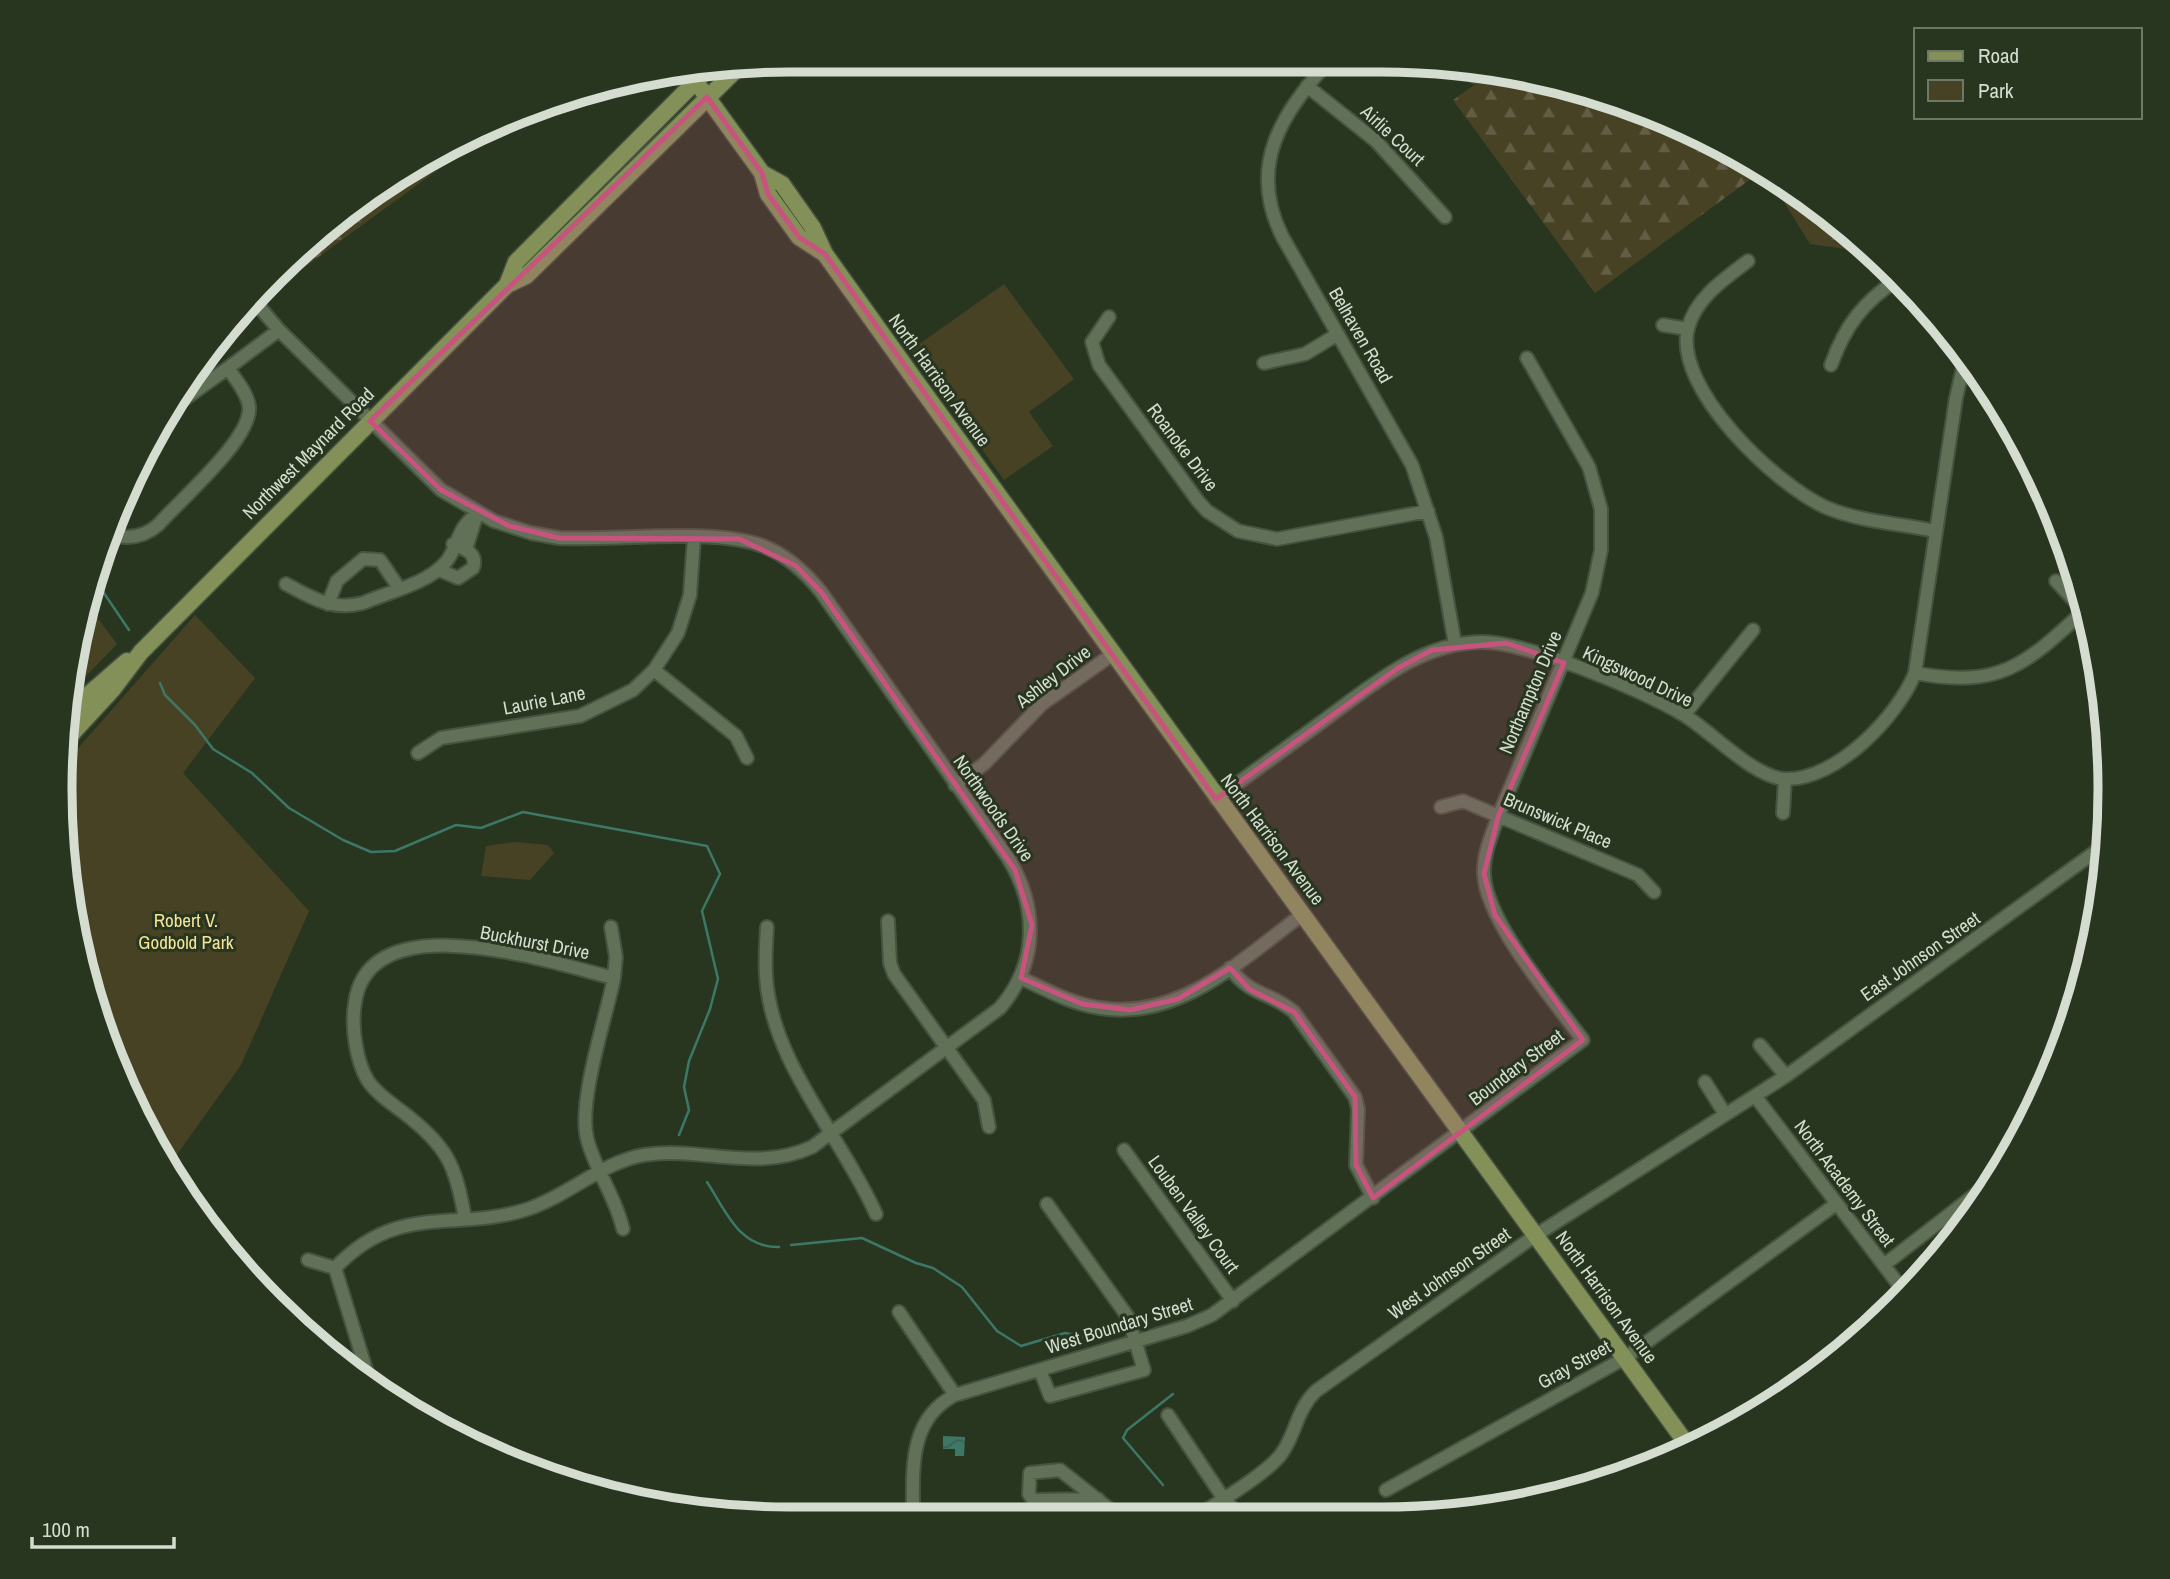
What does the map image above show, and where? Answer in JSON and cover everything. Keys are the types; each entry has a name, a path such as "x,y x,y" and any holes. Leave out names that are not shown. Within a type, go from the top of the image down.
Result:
{"main road":[{"name":"Northwest Maynard Road","path":"74,731 113,689 141,652 370,421 507,285 526,276 731,74"},
{"name":"North Harrison Avenue","path":"696,78 762,173 768,194 799,237 824,254 1216,799 1303,914 1684,1440"},
{"name":"Northwest Maynard Road","path":"507,285 516,262 689,79"},
{"name":"Northwest Maynard Road","path":"77,703 104,678 141,652"}],"street":[{"name":"Belhaven Road","path":"1319,72 1286,118 1272,149 1266,189 1269,208 1282,236 1402,444 1429,511 1442,566 1455,644"},
{"name":"Airlie Court","path":"1307,86 1376,141 1445,217"},
{"path":"1748,261 1706,297 1688,329 1689,359 1695,378 1735,434 1766,466 1823,506 1867,520 1935,531"},
{"path":"1830,365 1854,316 1890,284"},
{"name":"Northwoods Drive","path":"259,306 279,331 430,481 477,514 531,533 559,538 739,539 761,545 786,558 804,573 1007,858 1024,890 1031,925 1021,978 1000,1007 833,1133 799,1153 774,1160 645,1155 602,1171 529,1208 398,1226 371,1240 335,1268"},
{"name":"Roanoke Drive","path":"1109,317 1092,342 1099,365 1198,501 1229,526 1248,536 1277,539 1429,511"},
{"path":"1663,325 1688,329"},
{"path":"191,394 279,331"},
{"path":"1264,363 1305,354 1338,334"},
{"name":"Northampton Drive","path":"1527,358 1583,454 1601,509 1602,535 1597,577 1499,817 1484,866 1490,902 1505,931 1576,1030"},
{"path":"119,535 132,537 153,529 228,454 243,432 249,408 245,394 228,368"},
{"path":"1783,813 1785,779 1814,772 1864,742 1896,709 1915,673 1935,531 1962,370"},
{"path":"286,584 315,601 352,606 439,570 460,546 468,521 477,514"},
{"name":"Laurie Lane","path":"418,753 441,738 580,716 633,690 654,670 678,633 687,608 694,538"},
{"path":"439,570 458,578 469,573 475,563 460,546"},
{"path":"328,604 337,581 363,559 380,560 398,588"},
{"path":"2056,581 2072,596"},
{"path":"1915,673 1966,680 2007,671 2029,658 2077,616"},
{"path":"1684,715 1753,630"},
{"name":"Kingswood Drive","path":"1216,799 1398,667 1432,650 1455,644 1506,643 1564,663 1684,715 1756,768 1785,779"},
{"name":"Ashley Drive","path":"955,785 984,764 1042,704 1113,654"},
{"path":"654,670 736,736 747,758"},
{"name":"Brunswick Place","path":"1441,807 1463,801 1639,875 1654,892"},
{"name":"East Johnson Street","path":"1755,1096 2095,852"},
{"path":"1021,978 1082,1004 1130,1010 1178,999 1230,968 1303,914"},
{"path":"888,921 890,963 894,974 984,1100 989,1127"},
{"path":"611,927 616,957 614,978 585,1117 589,1143 617,1205 623,1229"},
{"path":"767,927 766,976 774,1018 795,1071 854,1167 876,1214"},
{"name":"Buckhurst Drive","path":"464,1219 458,1181 444,1150 428,1132 379,1093 363,1072 354,1010 367,972 390,953 427,947 498,951 614,978"},
{"path":"1230,968 1249,989 1280,1002 1294,1012 1355,1097 1358,1109 1356,1165 1373,1198"},
{"name":"Boundary Street","path":"1461,1133 1583,1040 1576,1030"},
{"path":"1760,1045 1786,1076"},
{"path":"1705,1082 1725,1114"},
{"name":"West Johnson Street","path":"1211,1507 1280,1456 1299,1413 1313,1394 1536,1236 1755,1096"},
{"name":"North Academy Street","path":"1755,1096 1899,1285"},
{"name":"West Boundary Street","path":"913,1507 916,1446 920,1427 936,1407 955,1395 1200,1321 1233,1301 1461,1133"},
{"name":"Louben Valley Court","path":"1124,1150 1233,1301"},
{"path":"1884,1265 1969,1199"},
{"path":"1040,1370 1050,1396 1144,1370 1128,1317 1046,1204"},
{"name":"Gray Street","path":"1386,1490 1625,1358 1836,1204"},
{"path":"308,1260 335,1268 366,1368"},
{"path":"899,1312 955,1395"},
{"path":"1168,1415 1232,1507"},
{"path":"1098,1499 1033,1500 1029,1494 1030,1473 1060,1470 1098,1499 1107,1507"}],"highlighted area":[{"path":"707,97 762,173 768,194 799,237 825,254 1216,799 1398,668 1432,650 1506,643 1564,663 1498,817 1484,874 1495,915 1583,1040 1373,1198 1356,1165 1355,1097 1294,1012 1249,989 1230,968 1178,999 1130,1010 1082,1004 1021,978 1032,925 1015,870 821,592 796,566 739,539 559,538 509,526 441,490 370,421"}],"green space":[{"path":"1482,79 1566,96 1655,126 1753,177 1595,293 1453,100"},
{"path":"456,155 277,287 353,220 391,193"},
{"path":"1778,192 1843,241 1846,249 1810,244"},
{"path":"1004,284 1074,379 1029,412 1053,446 1004,480 911,350"},
{"path":"94,613 117,644 86,676 82,671"},
{"name":"Robert V. Godbold Park","path":"195,615 255,678 183,773 309,911 241,1065 174,1158 126,1064 96,975 78,883 73,836 73,754"},
{"path":"515,842 548,845 554,853 530,880 481,876 486,846"}],"water":[{"path":"943,1436 965,1437 964,1456 955,1456 955,1449 943,1449"}],"waterway":[{"path":"101,589 129,630"},
{"path":"160,683 165,695 195,725 213,749 252,773 289,808 343,840 371,852 395,851 456,825 481,828 523,812 707,846 720,874 702,911 718,979 710,1009 689,1061 684,1087 689,1110 679,1135"},
{"path":"707,1182 728,1216 744,1235 765,1246 779,1247"},
{"path":"791,1245 862,1238 933,1268 962,1287 997,1331 1021,1346 1065,1333 1087,1337"},
{"path":"1163,1485 1123,1438 1127,1430 1173,1394"}]}
